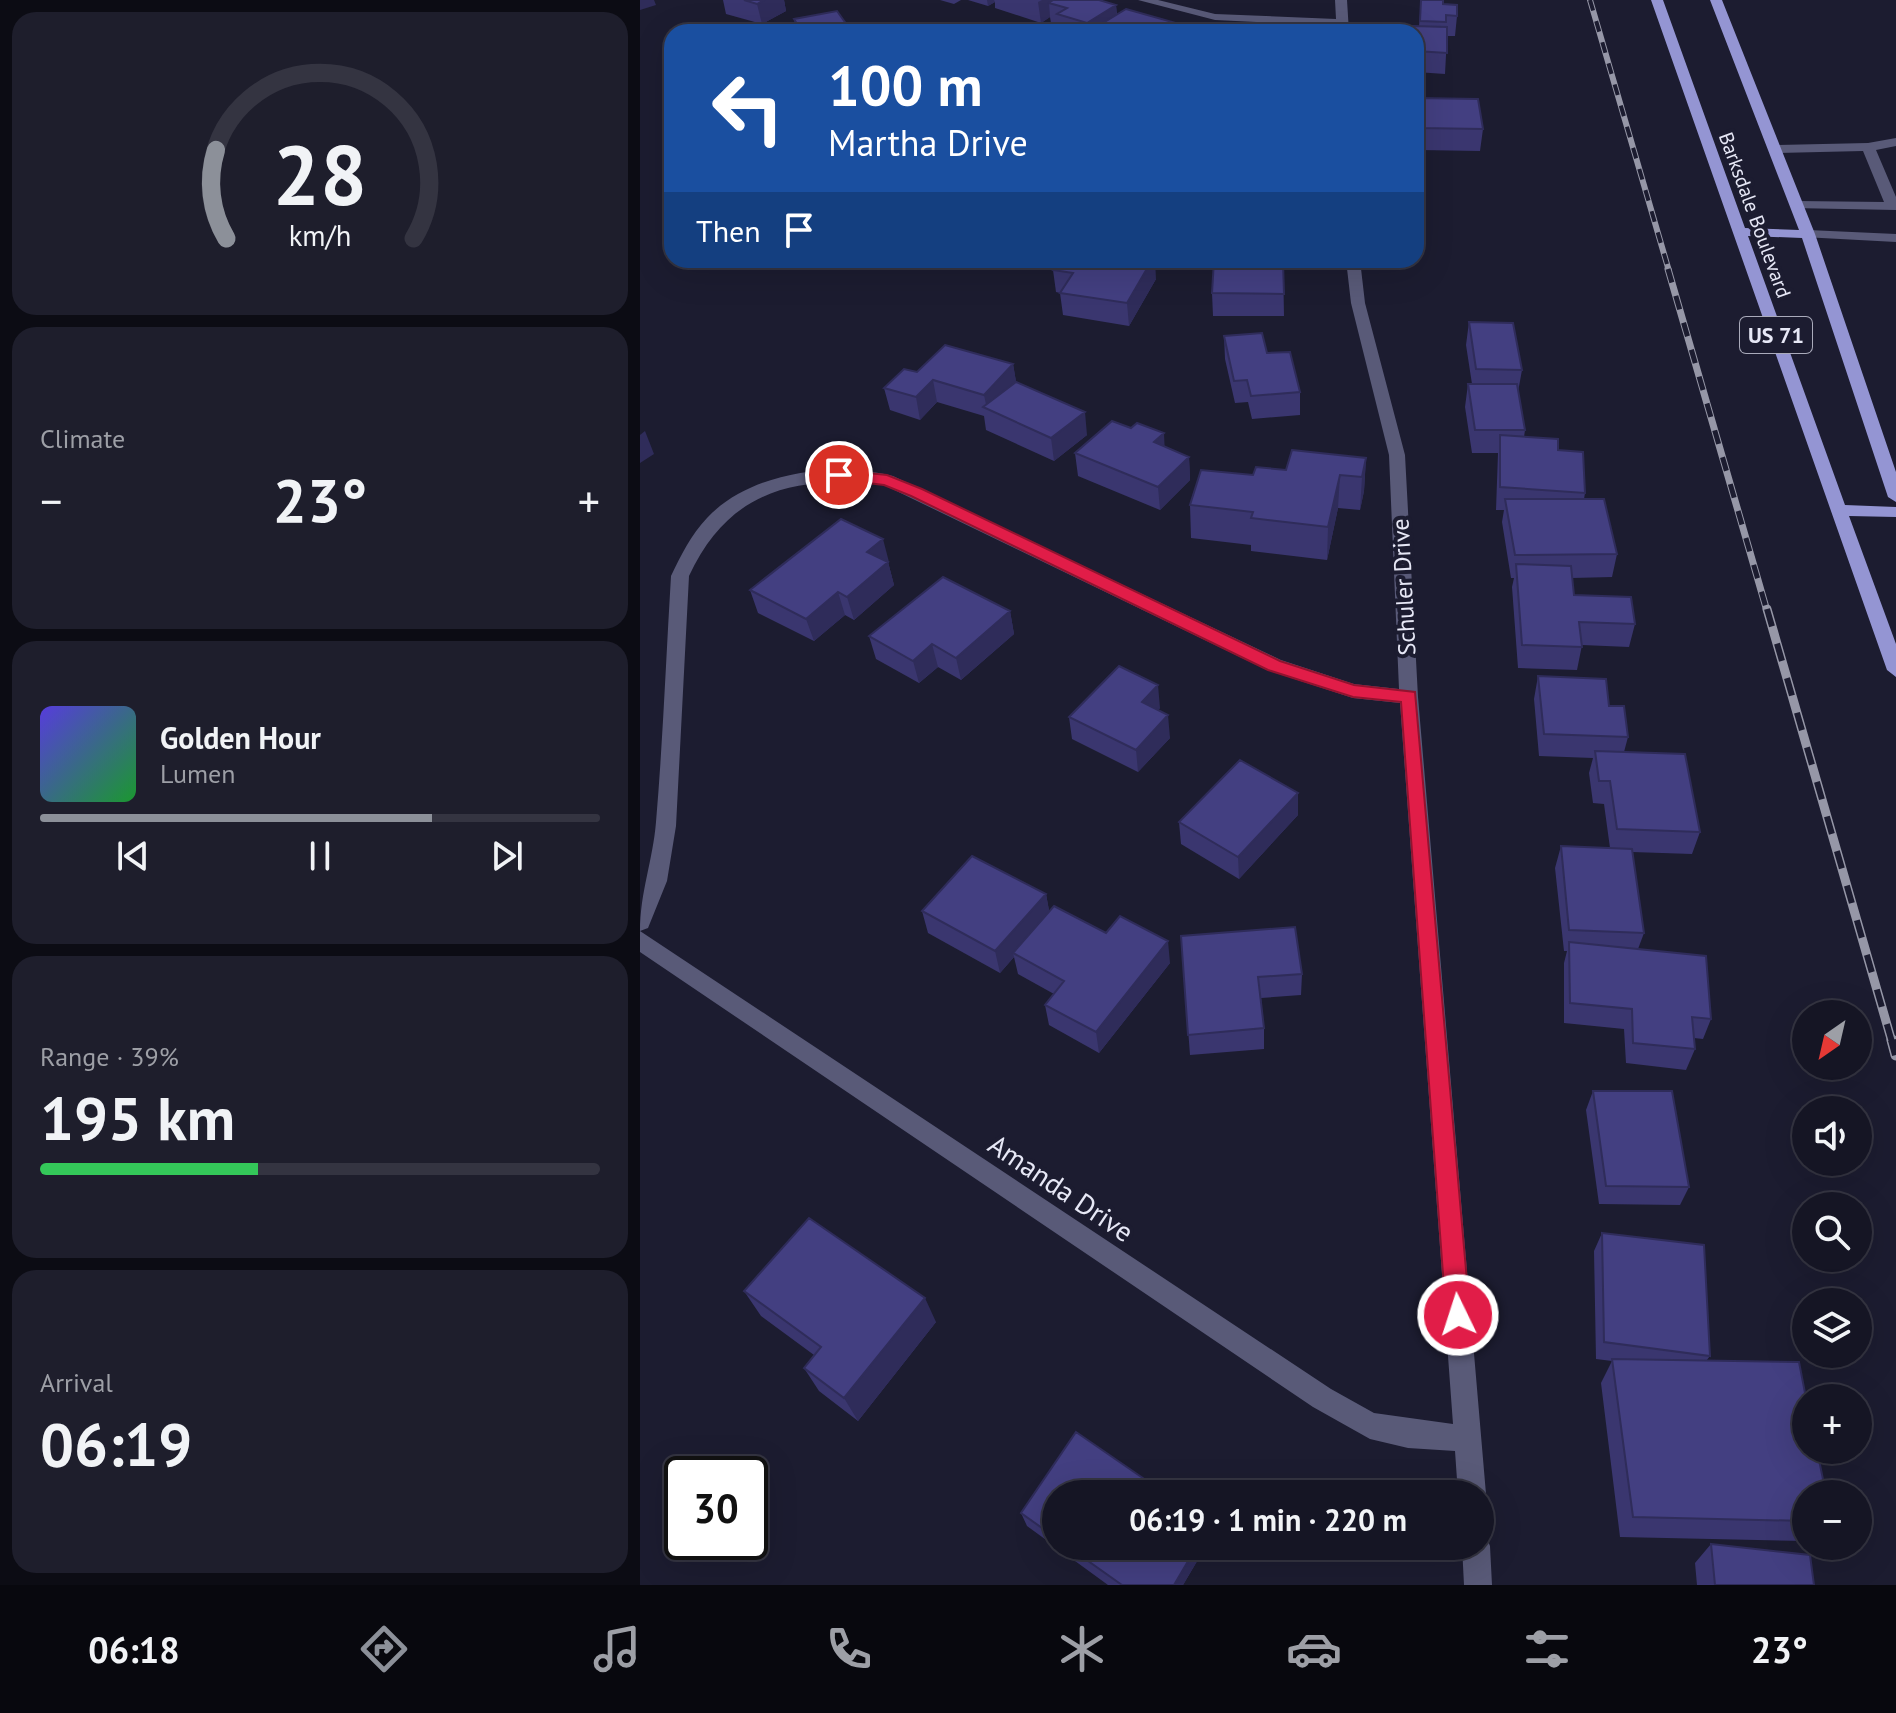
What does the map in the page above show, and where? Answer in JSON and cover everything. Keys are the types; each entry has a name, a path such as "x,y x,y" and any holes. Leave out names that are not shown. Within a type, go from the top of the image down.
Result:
{"main road":[{"name":"Barksdale Boulevard","path":"1657,0 1896,670"},
{"name":"Barksdale Boulevard","path":"1716,0 1808,234 1896,497"},
{"path":"1739,232 1808,234"},
{"path":"1839,510 1896,512"}],"street":[{"path":"1144,0 1215,17 1305,24"},
{"path":"1341,0 1343,24"},
{"path":"1775,149 1868,147 1896,142"},
{"path":"1797,205 1894,206 1868,147"},
{"path":"1808,234 1896,238"},
{"name":"Schuler Drive","path":"1354,268 1358,303 1397,455 1409,697 1471,1480"},
{"path":"640,922 657,881 666,826 680,576 689,550 703,528 735,503 775,484 821,475 887,480 1274,665 1353,691 1409,697"},
{"name":"Amanda Drive","path":"640,940 1322,1398 1370,1426 1408,1434 1468,1439"},
{"path":"1477,1560 1478,1585"}],"building":[{"path":"1053,0 1099,0 1116,5 1087,23 1057,14 1067,8 1049,3"},
{"path":"1421,0 1443,0 1443,4 1457,5 1457,16 1446,15 1446,22 1420,21"},
{"path":"1126,9 1176,23 1106,24 1103,23"},
{"path":"837,11 846,24 797,24 794,19"},
{"path":"1424,26 1447,27 1447,53 1424,52"},
{"path":"1424,98 1478,99 1483,129 1424,128"},
{"path":"1147,268 1127,303 1060,293 1073,273 1053,270"},
{"path":"1214,268 1283,268 1284,294 1212,293"},
{"path":"1469,322 1513,323 1522,370 1476,369"},
{"path":"1262,333 1267,353 1290,352 1300,392 1251,396 1247,380 1234,381 1224,336"},
{"path":"945,345 1013,364 984,395 933,380 916,397 884,388 904,369 917,372"},
{"path":"1016,382 1085,412 1051,438 983,407"},
{"path":"1468,384 1517,384 1525,430 1475,430"},
{"path":"1112,421 1131,428 1137,423 1164,433 1154,442 1189,457 1158,487 1075,453"},
{"path":"1500,435 1558,439 1558,450 1583,452 1585,493 1500,487"},
{"path":"1292,450 1366,458 1362,477 1340,475 1328,527 1251,518 1253,512 1190,505 1201,470 1253,475 1256,467 1286,470"},
{"path":"1505,499 1604,499 1617,554 1515,555"},
{"path":"841,519 883,539 867,552 888,562 847,597 838,592 806,619 750,590"},
{"path":"1516,564 1571,566 1574,595 1631,597 1635,624 1579,622 1582,647 1522,645"},
{"path":"943,577 1010,611 956,658 932,644 913,661 869,636"},
{"path":"1119,666 1158,685 1142,702 1168,715 1136,750 1069,717"},
{"path":"1538,676 1606,679 1609,706 1624,706 1628,737 1544,734"},
{"path":"1595,751 1685,754 1700,832 1617,829 1610,781 1599,781"},
{"path":"1240,760 1298,793 1238,857 1179,822"},
{"path":"1561,846 1632,849 1644,933 1569,930"},
{"path":"972,856 1046,894 995,951 922,911"},
{"path":"1054,906 1106,933 1120,916 1168,941 1096,1032 1045,1005 1064,981 1013,953"},
{"path":"1295,927 1302,974 1258,977 1264,1028 1188,1035 1181,936"},
{"path":"1569,942 1706,956 1711,1019 1692,1017 1695,1049 1633,1043 1632,1009 1570,1003"},
{"path":"1593,1091 1672,1091 1689,1187 1606,1186"},
{"path":"809,1218 925,1298 844,1398 804,1368 821,1347 744,1291"},
{"path":"1602,1233 1704,1245 1710,1356 1604,1342"},
{"path":"1612,1359 1792,1362 1792,1368 1800,1368 1803,1384 1792,1384 1792,1464 1820,1464 1823,1480 1792,1480 1792,1521 1633,1517"},
{"path":"1076,1432 1146,1480 1043,1480"},
{"path":"1042,1482 1042,1528 1021,1513"},
{"path":"1711,1544 1792,1553 1792,1560 1811,1560 1814,1585 1715,1585"},
{"path":"1087,1560 1189,1560 1174,1585 1122,1585"}],"railway":[{"path":"1590,0 1669,271"},
{"path":"1668,269 1767,611"},
{"path":"1767,609 1892,1042"},
{"path":"1892,1040 1896,1055"}],"route":[{"path":"839,475 887,480 917,493 1274,665 1353,691 1409,697 1458,1315"}]}
